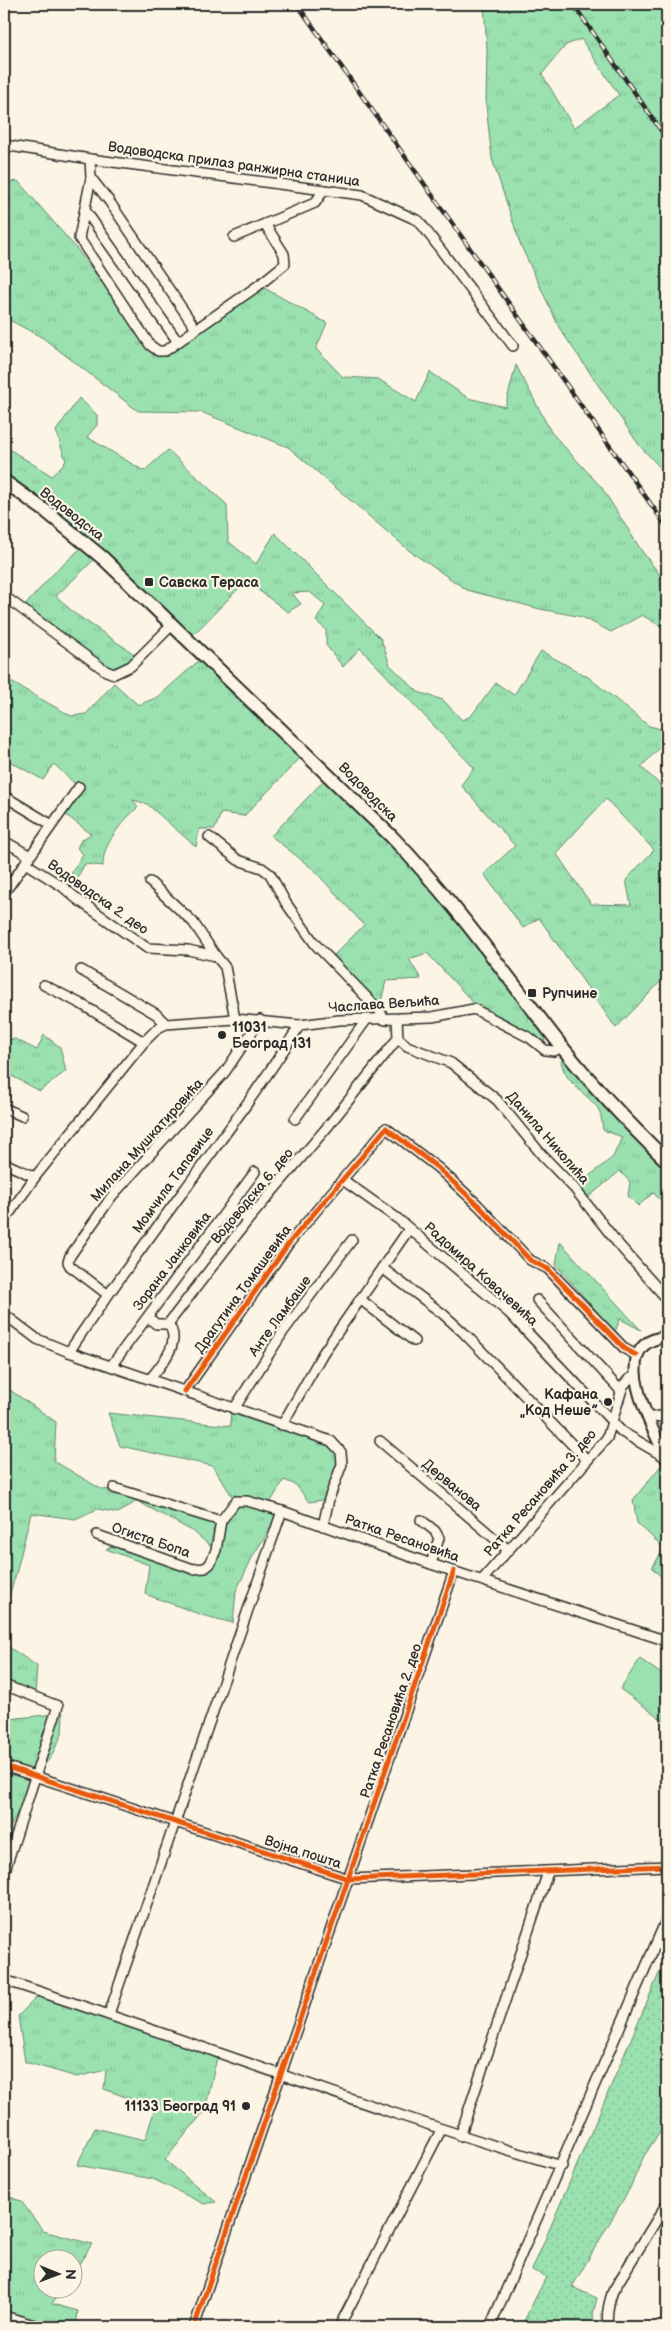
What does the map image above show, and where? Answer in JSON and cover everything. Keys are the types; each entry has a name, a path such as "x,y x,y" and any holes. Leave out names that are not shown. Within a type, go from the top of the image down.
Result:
{"main road":[{"name":"Водоводска","path":"5,483 86,542 294,740 423,869 562,1047 618,1112 667,1161"}],"street":[{"name":"Водоводска прилаз ранжирна станица","path":"4,145 90,159 362,195 419,221 513,346"},
{"path":"90,159 91,178 79,238 150,345 158,351 165,351 259,286 284,264 284,254 265,224"},
{"path":"91,178 109,201 196,329"},
{"path":"234,237 315,202 324,190"},
{"path":"85,210 178,342"},
{"path":"4,596 106,671 114,674 131,666 172,625"},
{"path":"4,893 78,787"},
{"path":"4,796 52,825"},
{"path":"209,837 238,860 262,868 270,874 286,903 315,944 379,1010 385,1020"},
{"name":"Водоводска 2. део","path":"4,841 77,899 147,948 188,950 216,956"},
{"path":"150,882 193,922 225,967 235,1019"},
{"path":"5,1216 144,1042 158,1028 166,1024 156,1014 81,970"},
{"path":"44,985 81,1004 144,1042"},
{"name":"Часлава Вељића","path":"166,1024 235,1019 300,1025 366,1019 385,1020 432,1017 474,1009 480,1010 530,1038 545,1050 552,1051 562,1047"},
{"path":"295,1119 366,1019"},
{"path":"397,1019 398,1038"},
{"name":"Милана Мушкатировића","path":"107,1294 70,1266 68,1262 70,1256 112,1196 225,1072 260,1020"},
{"name":"Момчила Тапавице","path":"69,1352 107,1294 257,1090 300,1025"},
{"name":"Водоводска 6. део","path":"168,1324 248,1220 398,1038"},
{"name":"Данила Николића","path":"398,1038 407,1046 451,1062 491,1095 508,1112 542,1155 574,1188 619,1245 667,1299"},
{"path":"4,1108 22,1116"},
{"name":"Драгутина Томашевића","path":"185,1391 289,1243 386,1128 438,1168 537,1264 548,1270 625,1349 636,1356"},
{"path":"4,1163 35,1177"},
{"name":"Зорана Јанковића","path":"111,1366 255,1172"},
{"name":"Радомира Ковачевића","path":"343,1180 379,1204 509,1313 613,1421"},
{"path":"230,1206 248,1220"},
{"path":"282,1425 313,1368 410,1229"},
{"name":"Анте Ламбаше","path":"234,1408 283,1332 352,1240"},
{"path":"382,1268 464,1332 587,1460"},
{"path":"360,1299 414,1341"},
{"path":"537,1300 621,1391"},
{"name":"Ратка Ресановића","path":"4,1314 37,1339 69,1352 331,1441 341,1452 342,1464 329,1499 323,1526 431,1564 667,1641"},
{"path":"148,1317 156,1324 168,1324 173,1334 171,1348 150,1379"},
{"path":"667,1337 659,1338 643,1346 636,1356 635,1376 649,1418 667,1459"},
{"name":"Ратка Ресановића 3. део","path":"482,1580 607,1438 621,1391 626,1382 635,1376"},
{"path":"649,1418 659,1416 667,1420"},
{"name":"Ратка Ресановића 3. део","path":"613,1421 629,1438 667,1459"},
{"name":"Дерванова","path":"380,1441 508,1549"},
{"path":"114,1488 222,1521"},
{"name":"Огиста Бопа","path":"97,1535 193,1569 205,1568 210,1564 216,1550 222,1521 236,1502 247,1501 323,1526"},
{"path":"109,2014 282,1511"},
{"path":"421,1520 435,1531 439,1538 431,1564"},
{"name":"Ратка Ресановића 2. део","path":"194,2327 454,1571"},
{"path":"4,1685 58,1706 4,1873"},
{"name":"Војна пошта","path":"4,1766 349,1879 667,1866"},
{"path":"460,2136 548,1872"},
{"path":"490,2327 562,2166 667,1918"},
{"path":"4,1980 109,2014 441,2130 562,2166"},
{"path":"339,2327 441,2130"},
{"path":"608,2327 606,2317 613,2291 667,2203"},
{"path":"4,2316 41,2327"}],"green space":[{"path":"484,4 667,4 667,475 639,445 560,329 521,246 492,159 486,105 487,49","holes":["581,39 619,95 574,128 542,74 566,45"]},
{"path":"18,181 76,248 150,345 158,351 259,285 327,323 316,349 343,377 378,379 416,402 430,372 468,398 505,407 516,365 551,432 602,488 641,550 667,584 667,630 642,615 611,632 582,617 540,609 467,590 411,552 288,447 201,412 138,411 43,338 4,317 4,183"},
{"path":"79,398 97,415 97,425 87,437 144,471 168,450 227,505 228,541 256,564 275,533 381,639 390,665 418,692 443,700 462,720 471,716 496,683 514,695 541,651 588,677 649,726 661,729 667,725 667,740 641,767 667,791 667,975 616,1028 539,918 523,928 484,874 515,846 461,785 474,768 360,648 343,667 326,645 326,630 316,621 325,605 310,592 292,593 301,604 288,612 246,581 188,640 104,559 4,481 4,446 52,476 66,461 56,431","holes":["606,799 654,850 626,880 631,905 591,904 556,853"]},
{"path":"82,547 96,558 56,596 74,613 140,658 114,674 22,609 51,576"},
{"path":"204,656 306,752 244,816 221,813 215,829 199,829 196,847 147,804 133,800 138,807 120,826 109,842 103,866 85,864 69,891 63,887 83,854 77,848 81,840 91,834 61,811 78,787 54,764 43,780 4,758 4,678 71,716 86,714 114,683 138,705 158,697"},
{"path":"329,775 379,825 544,1023 545,1050 480,1010 427,953 409,959 421,979 386,981 379,1010 330,959 364,925 313,869 271,836"},
{"path":"4,1032 7,1040 15,1039 37,1050 44,1035 60,1047 66,1071 40,1091 4,1072"},
{"path":"567,1054 667,1160 667,1206 653,1193 638,1206 628,1196 630,1182 620,1171 585,1200 574,1188 613,1157 622,1137 603,1130 597,1107 567,1076 561,1061"},
{"path":"560,1242 641,1330 620,1319 615,1332 556,1265"},
{"path":"10,1390 56,1422 54,1461 101,1489 134,1493 221,1521 235,1501 213,1466 120,1446 108,1413 231,1426 230,1410 185,1397 192,1394 331,1441 341,1452 329,1499 309,1502 296,1485 284,1480 268,1506 282,1511 254,1554 236,1591 233,1623 202,1615 145,1594 149,1565 106,1549 120,1543 205,1568 215,1550 194,1532 137,1501 118,1513 98,1509 75,1519 31,1513 16,1574 4,1611 4,1400"},
{"path":"667,1458 667,1582 652,1568 664,1548 637,1523 633,1500"},
{"path":"4,1644 37,1666 35,1697 4,1685"},
{"path":"640,1659 667,1678 667,1723 620,1689"},
{"path":"63,1713 62,1734 51,1757 35,1776 4,1840 4,1727 9,1719"},
{"path":"4,1840 12,1869 4,1878"},
{"path":"667,1955 667,2120 643,2158 630,2188 572,2287 597,2298 593,2314 595,2327 521,2327 546,2277 532,2270"},
{"path":"39,1995 218,2053 205,2110 165,2160 216,2202 204,2204 153,2179 77,2165 95,2128 145,2140 155,2108 104,2089 106,2070 77,2077 25,2062 18,2016"},
{"path":"4,2195 21,2201 43,2231 92,2244 82,2259 82,2248 32,2248 32,2298 56,2298 52,2304 78,2311 76,2327 4,2327"}],"railway":[{"path":"297,4 667,527"},
{"path":"573,4 667,139"}],"cycle path":[{"path":"185,1391 289,1243 386,1128 438,1168 478,1205 530,1260 548,1269 625,1349 636,1355"},
{"path":"194,2327 454,1571"},
{"path":"4,1766 349,1879 667,1866"}],"place":[{"name":"Савска Тераса","path":"149,582"},
{"name":"Рупчине","path":"532,993"},
{"name":"11031 Београд 131","path":"222,1035"},
{"name":"Кафана „Код Неше”","path":"608,1402"},
{"name":"11133 Београд 91","path":"246,2106"}]}
